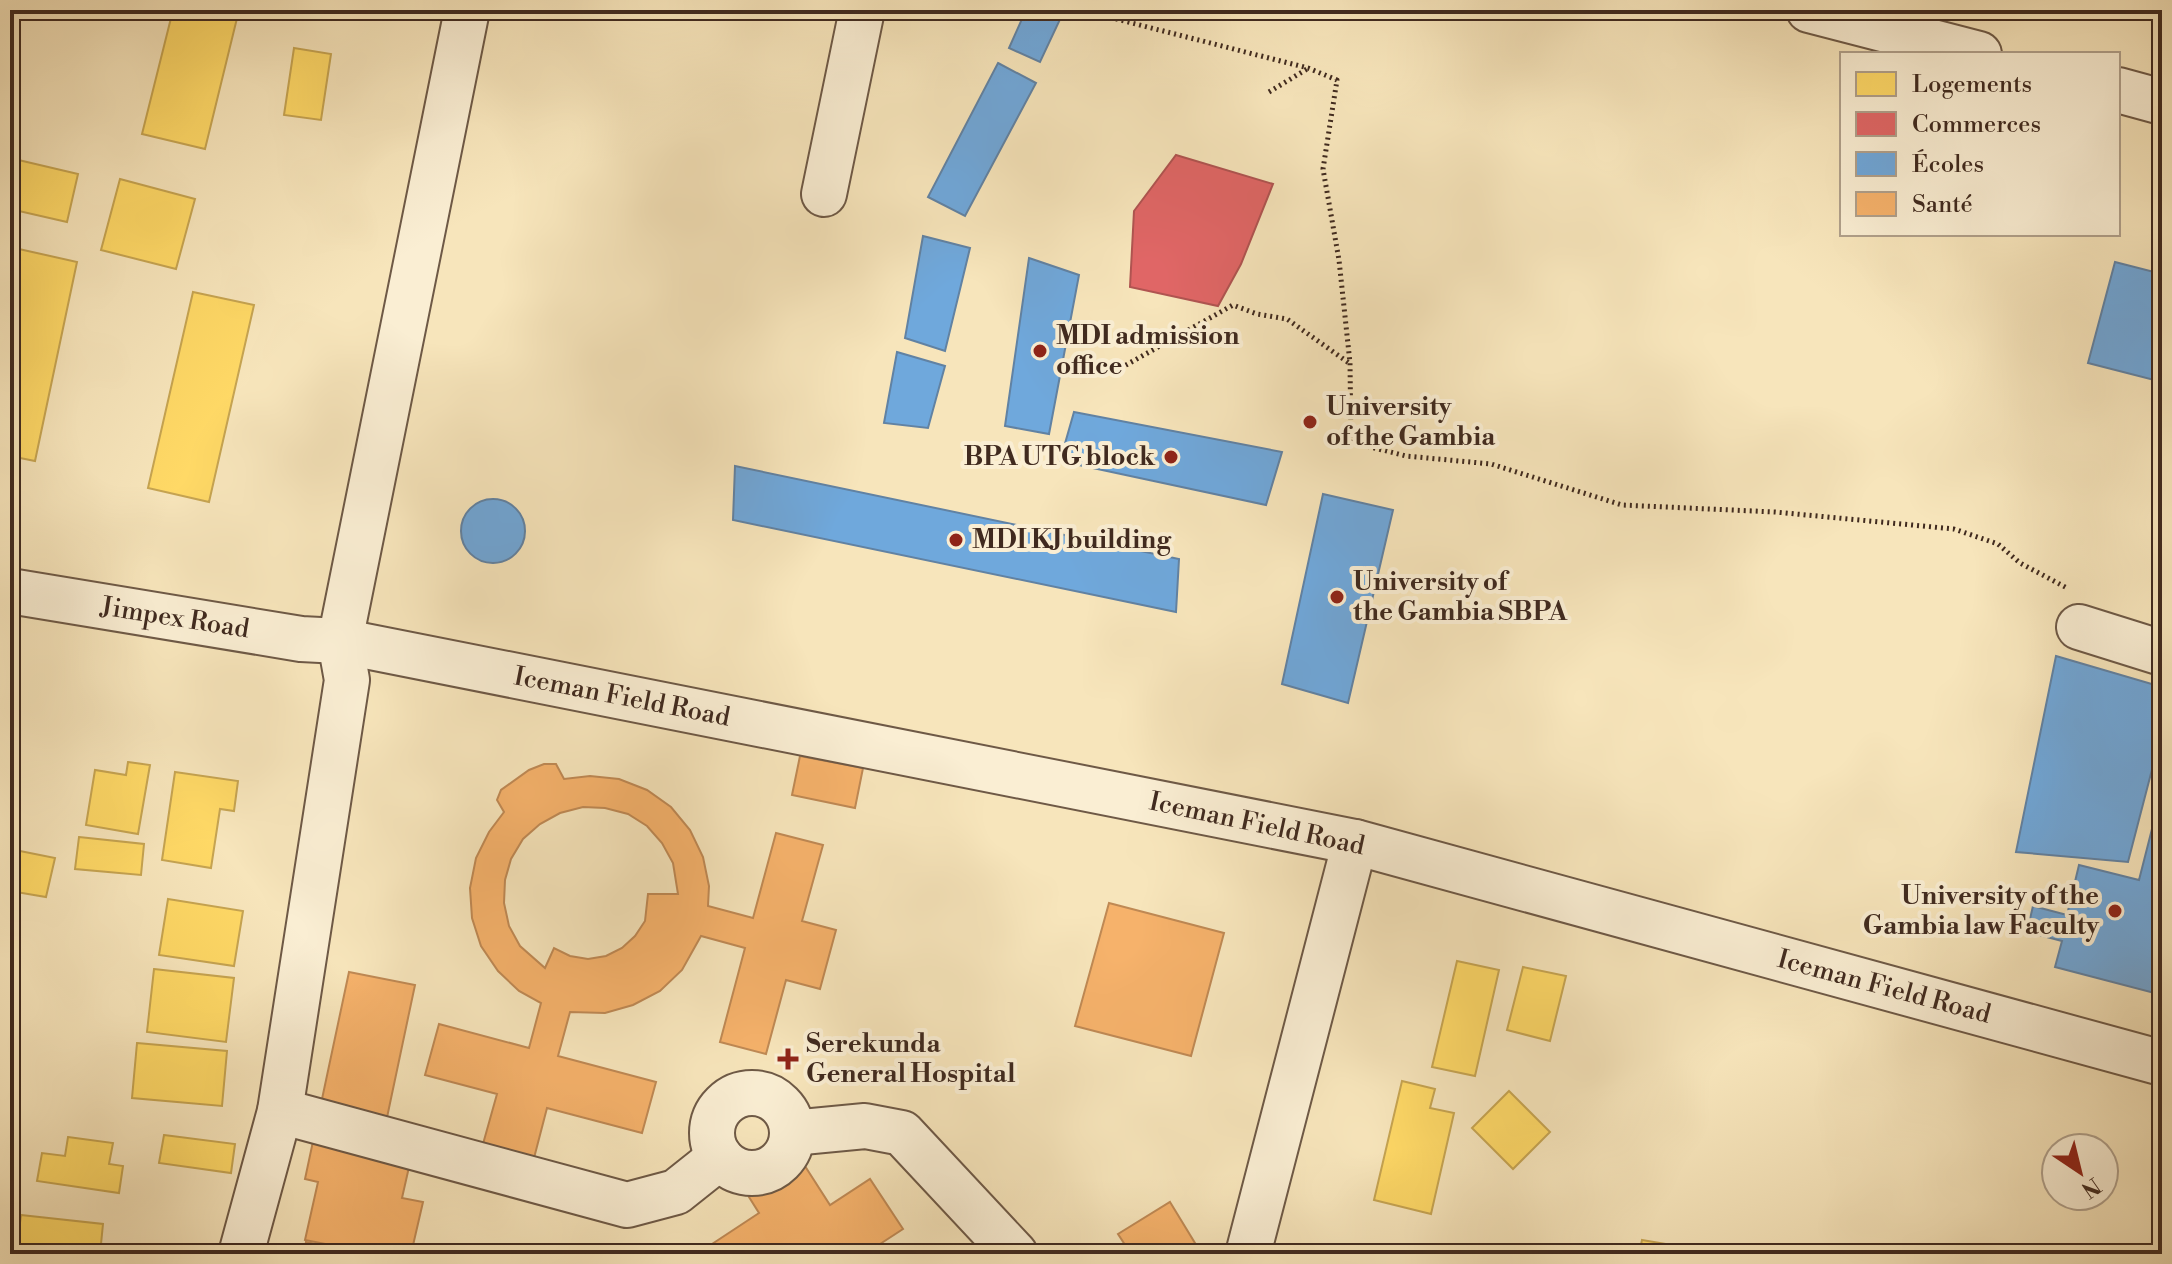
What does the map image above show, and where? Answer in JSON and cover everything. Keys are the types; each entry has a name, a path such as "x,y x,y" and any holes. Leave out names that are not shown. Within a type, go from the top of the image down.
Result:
{"street":[{"path":"241,1254 280,1111 347,680 340,641 467,10"},
{"path":"824,194 862,10"},
{"path":"1809,10 1971,52"},
{"path":"2120,91 2162,102"},
{"name":"Jimpex Road","path":"10,591 301,639 340,641"},
{"path":"2074,609 2162,653"},
{"name":"Iceman Field Road","path":"340,641 1355,842 2162,1063"},
{"path":"1248,1254 1355,842"},
{"path":"739,1095 764,1095 775,1101 784,1109 792,1133 785,1156 765,1171 740,1172 720,1157 714,1147 714,1121 720,1110 739,1095"},
{"path":"280,1111 627,1205 676,1192 720,1157"},
{"path":"792,1133 865,1126 902,1133 1015,1254"}],"path":[{"path":"1081,10 1308,68 1337,80 1323,169 1339,260 1350,363 1351,442 1406,456 1491,464 1622,505 1775,512 1954,529 1998,544 2074,609"},
{"path":"1269,92 1308,68"},
{"path":"1110,374 1233,305 1257,314 1287,319 1350,363"}],"building: Logements":[{"path":"173,10 239,10 205,149 142,134"},
{"path":"294,48 331,54 321,120 284,115"},
{"path":"10,158 78,174 67,222 10,209"},
{"path":"120,179 195,199 176,269 101,250"},
{"path":"10,247 77,262 35,461 10,456"},
{"path":"193,292 254,305 209,502 148,488"},
{"path":"128,762 150,765 138,834 86,825 95,770 126,775"},
{"path":"175,772 238,781 234,811 220,809 211,868 162,860"},
{"path":"79,837 144,844 141,875 75,869"},
{"path":"10,849 55,858 46,897 10,891"},
{"path":"168,899 243,911 234,966 159,955"},
{"path":"1457,961 1499,970 1475,1076 1432,1067"},
{"path":"1523,967 1566,976 1550,1041 1507,1030"},
{"path":"154,969 234,978 226,1042 147,1032"},
{"path":"137,1043 227,1051 222,1106 132,1098"},
{"path":"1402,1081 1435,1089 1430,1108 1454,1113 1431,1214 1374,1200"},
{"path":"1509,1091 1550,1132 1513,1169 1472,1128"},
{"path":"164,1135 235,1144 231,1173 159,1163"},
{"path":"68,1137 113,1143 109,1164 123,1166 119,1193 37,1181 42,1153 65,1156"},
{"path":"21,1215 103,1224 100,1254 16,1254"},
{"path":"1642,1240 1684,1247 1683,1254 1639,1254"},
{"path":"153,1248 210,1254 152,1254"}],"building: Commerces":[{"path":"1176,155 1273,184 1241,264 1218,306 1130,287 1134,211"}],"building: Écoles":[{"path":"1026,10 1057,10 1063,13 1040,62 1009,48"},
{"path":"998,63 1036,83 965,216 928,197"},
{"path":"923,236 970,248 945,351 905,338"},
{"name":"MDI admission office","path":"1029,258 1079,275 1049,434 1005,426"},
{"path":"2115,262 2162,274 2162,382 2088,363"},
{"path":"897,352 945,366 928,428 884,423"},
{"name":"BPA UTG block","path":"1074,412 1282,452 1266,505 1060,461"},
{"name":"MDI KJ building","path":"735,466 1179,559 1176,612 733,520"},
{"name":"University of the Gambia SBPA","path":"1323,494 1393,510 1348,703 1282,684"},
{"path":"487,499 499,499 516,508 523,519 523,543 516,554 499,563 487,563 475,558 466,549 461,537 461,525 466,513 475,504"},
{"path":"2056,656 2162,687 2162,731 2128,862 2016,852"},
{"name":"University of the Gambia law Faculty","path":"2152,829 2162,831 2162,995 2055,967 2062,941 2027,932 2033,906 2067,915 2079,865 2139,880"}],"building: Santé":[{"path":"800,756 863,768 855,808 792,795"},
{"path":"544,764 556,764 564,779 590,776 619,779 647,790 671,807 690,830 703,857 709,886 708,906 753,918 776,833 823,845 802,921 836,930 820,989 786,980 766,1054 720,1042 745,948 701,936 682,970 660,991 633,1005 605,1013 570,1012 558,1056 656,1082 642,1133 547,1108 534,1158 483,1144 497,1094 425,1075 439,1024 529,1048 541,1003 519,991 498,971 481,946 472,918 470,888 476,858 489,832 504,812 497,800 501,790 529,770","holes":["583,807 628,814 647,826 662,843 673,863 678,894 648,894 645,921 622,948 606,956 588,959 570,956 554,948 545,968 520,946 509,926 504,903 505,880 511,859 523,839 540,824 560,813"]},
{"path":"1109,903 1224,933 1191,1056 1075,1026"},
{"path":"349,972 415,985 378,1160 409,1167 402,1198 423,1202 411,1254 376,1254 305,1240 318,1182 305,1179"},
{"path":"803,1163 830,1205 870,1179 903,1229 877,1246 882,1254 706,1254 703,1250 759,1213 749,1197"},
{"path":"1170,1202 1198,1248 1188,1254 1131,1254 1118,1234"},
{"path":"306,1242 351,1251 351,1254 304,1254"}],"place":[{"name":"MDI admission office","path":"1040,351"},
{"name":"University of the Gambia","path":"1310,422"},
{"name":"BPA UTG block","path":"1171,457"},
{"name":"MDI KJ building","path":"956,540"},
{"name":"University of the Gambia SBPA","path":"1337,597"},
{"name":"University of the Gambia law Faculty","path":"2115,911"},
{"name":"Serekunda General Hospital","path":"788,1059"}]}
